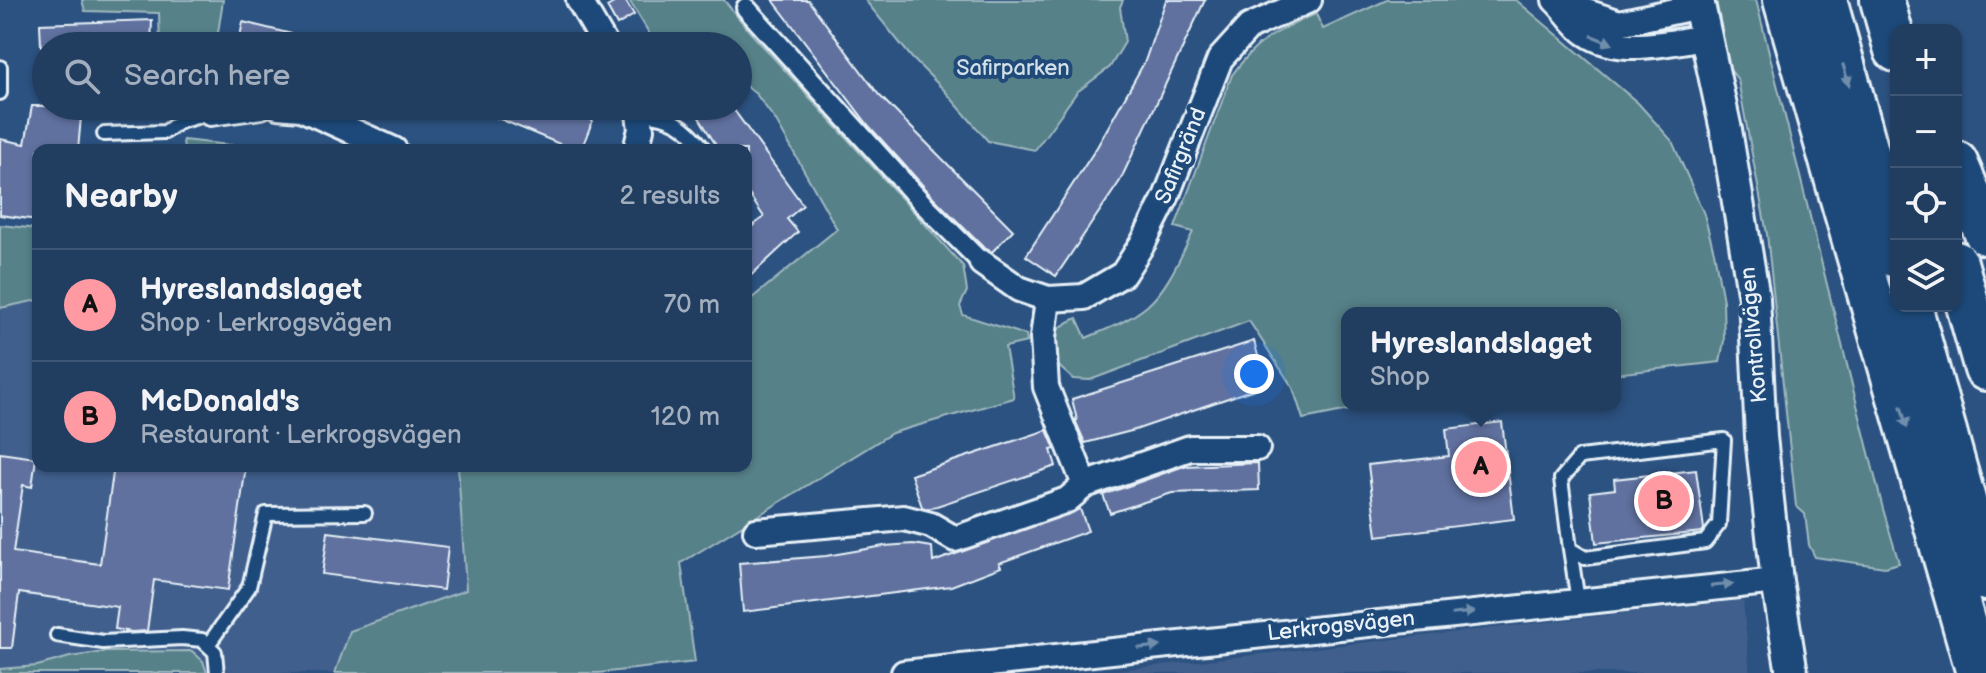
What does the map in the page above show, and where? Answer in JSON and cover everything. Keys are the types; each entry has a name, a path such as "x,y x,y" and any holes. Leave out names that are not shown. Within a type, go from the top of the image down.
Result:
{"highway":[{"path":"1785,0 1978,673"},
{"path":"1825,0 1892,240"},
{"path":"1884,0 1896,24"},
{"path":"1884,0 1890,25"},
{"path":"1813,99 1831,230 1876,419 1949,673"},
{"path":"1958,168 1986,233"},
{"path":"1962,284 1986,369"},
{"path":"1912,312 1986,579"}],"street":[{"path":"579,0 598,32"},
{"name":"Safirgränd","path":"746,8 926,207 982,263 1019,289 1048,299 1084,297 1123,274 1166,197 1220,59 1249,27 1309,0"},
{"path":"1557,2 1619,23 1699,3"},
{"path":"1557,2 1583,32 1607,44 1658,45 1705,37"},
{"name":"Kontrollvägen","path":"1699,3 1726,130 1754,298 1761,437 1777,581 1792,673"},
{"path":"328,120 381,144"},
{"path":"637,144 640,120"},
{"path":"1048,299 1043,338 1046,387 1085,485"},
{"path":"756,531 904,518 931,525 955,539 1067,500 1085,485 1190,448 1257,448"},
{"name":"Lerkrogsvägen","path":"904,673 1777,581"}],"lane":[{"path":"0,67 0,93"},
{"path":"104,134 165,132 186,120"},
{"path":"670,120 689,129 700,144"},
{"path":"1570,549 1585,558 1705,542 1719,524 1724,440 1580,457 1561,479 1570,549 1578,601"},
{"path":"208,645 249,587 266,514 365,513"},
{"path":"57,635 103,642 182,638 202,640 215,652 217,673"}],"shaded area":[{"path":"32,301 32,472 458,472 466,590 350,631 335,673 207,673 203,661 192,651 105,652 37,666 0,669 0,308"},
{"path":"1743,600 1750,673 1092,673"}],"green space":[{"path":"82,0 223,0 218,32 160,32 159,13 85,11"},
{"path":"629,0 724,0 750,32 648,32"},
{"name":"Safirparken","path":"865,0 1123,0 1120,7 1125,42 1110,67 1077,92 1035,150 988,141 912,58"},
{"path":"1387,0 1516,0 1638,103 1672,141 1704,214 1714,252 1723,301 1724,341 1720,362 1621,373 1621,307 1341,307 1341,411 1344,411 1303,419 1293,388 1249,321 1090,380 1073,379 1053,361 1052,345 1058,330 1077,318 1086,338 1118,324 1155,299 1173,271 1193,232 1175,227 1232,75 1260,44 1290,26 1316,14 1323,29"},
{"path":"1716,0 1756,0 1899,563 1885,567 1815,557 1809,545 1805,514 1796,506 1767,234 1738,80 1729,68"},
{"path":"752,34 963,266 967,291 960,306 963,315 1026,335 1027,342 1005,347 1014,398 892,433 681,563 695,662 599,673 335,673 350,631 466,590 458,472 752,472 752,298 837,229 776,121 752,91"},
{"path":"183,140 220,144 183,144"},
{"path":"0,225 32,228 32,301 0,308"},
{"path":"192,651 203,661 207,673 0,673 0,669 37,666 105,652"}],"building":[{"path":"625,0 634,15 617,25 607,7"},
{"path":"773,0 808,0 879,95 1013,230 992,252 984,248 935,199 869,126"},
{"path":"1166,0 1205,0 1120,181 1056,276 1026,256 1097,147 1145,61"},
{"path":"152,20 152,32 40,32 40,24"},
{"path":"243,22 284,32 241,32"},
{"path":"32,106 32,120 81,120 79,144 32,144 32,219 0,215 0,139 25,144"},
{"path":"502,120 593,120 583,144 560,144"},
{"path":"701,120 741,120 803,205 787,219 798,232 752,274 752,226 764,217 752,199 752,144 715,144"},
{"path":"1254,341 1266,385 1135,430 1085,443 1075,420 1072,399"},
{"path":"1502,422 1514,519 1377,536 1368,465 1449,456 1446,429"},
{"path":"1047,430 1055,449 1051,450 1056,466 928,509 922,507 911,475"},
{"path":"0,453 32,457 34,472 32,487 23,485 13,552 100,564 113,472 245,472 228,590 154,580 147,631 132,632 115,629 118,607 19,593 12,648 0,648"},
{"path":"1258,463 1259,490 1172,493 1110,513 1103,495 1184,466"},
{"path":"1696,470 1702,532 1596,543 1590,492 1615,489 1614,479"},
{"path":"1080,509 1088,531 999,563 1001,567 951,586 743,612 739,563 826,556 913,544 932,547 933,562"},
{"path":"328,532 448,547 443,590 322,574"}],"place":[{"name":"Hyreslandslaget","path":"1481,467"},
{"name":"McDonald's","path":"1664,501"}]}
